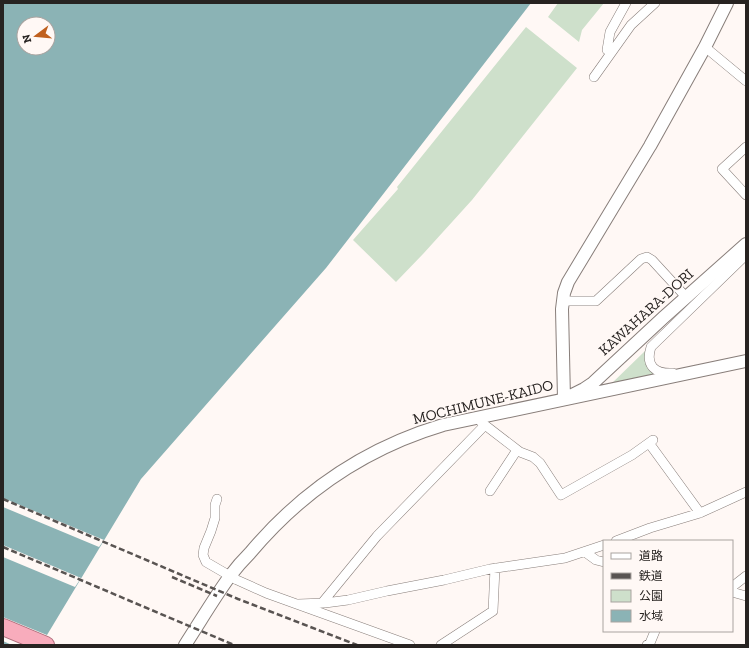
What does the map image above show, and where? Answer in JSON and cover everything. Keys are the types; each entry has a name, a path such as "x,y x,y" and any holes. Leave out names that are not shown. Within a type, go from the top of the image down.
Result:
{"highway":[{"path":"3,627 46,645"}],"street":[{"path":"611,53 607,50 610,32 626,3"},
{"path":"594,77 631,25 649,3"},
{"path":"631,25 655,3"},
{"path":"564,399 563,301 568,282 635,172 705,47 727,3"},
{"path":"705,47 745,79"},
{"path":"746,147 722,169 746,195"},
{"name":"KAWAHARA-DORI","path":"564,399 584,389 593,382 746,244"},
{"path":"746,255 650,347 648,358 653,368 664,374 724,361 746,360"},
{"path":"563,301 596,301 641,259 646,257 652,260 686,297"},
{"name":"MOCHIMUNE-KAIDO","path":"185,645 231,576 278,520 327,480 375,452 406,437 443,425 480,421 564,399 746,360"},
{"path":"322,603 377,536 480,421 517,450 533,457 540,463 561,495 632,455 651,442 700,513"},
{"path":"490,491 517,450"},
{"path":"619,540 650,528 700,513 746,492"},
{"path":"217,499 215,505 215,518 204,548 203,555 206,562 231,576 266,592 410,645"},
{"path":"298,604 348,600 495,568 565,558 603,546"},
{"path":"585,552 596,560 603,562"},
{"path":"441,645 493,611 495,568"},
{"path":"733,586 746,576"},
{"path":"733,592 746,596"},
{"path":"647,645 650,643 654,632"}],"green space":[{"path":"558,3 604,3 582,30 579,42 548,17"},
{"path":"526,27 577,68 472,200 396,282 353,240 398,189 397,187"},
{"path":"645,351 658,375 609,386"}],"water":[{"path":"3,3 531,3 326,268 141,479 41,645 3,645"}],"pier":[{"path":"3,498 104,540 99,547 3,507"},
{"path":"3,545 81,578 75,587 3,557"},
{"path":"3,617 47,635 41,645 12,645 3,641"}],"railway":[{"path":"3,499 238,599 357,645"},
{"path":"3,547 234,645"},
{"path":"172,577 217,596"}]}
